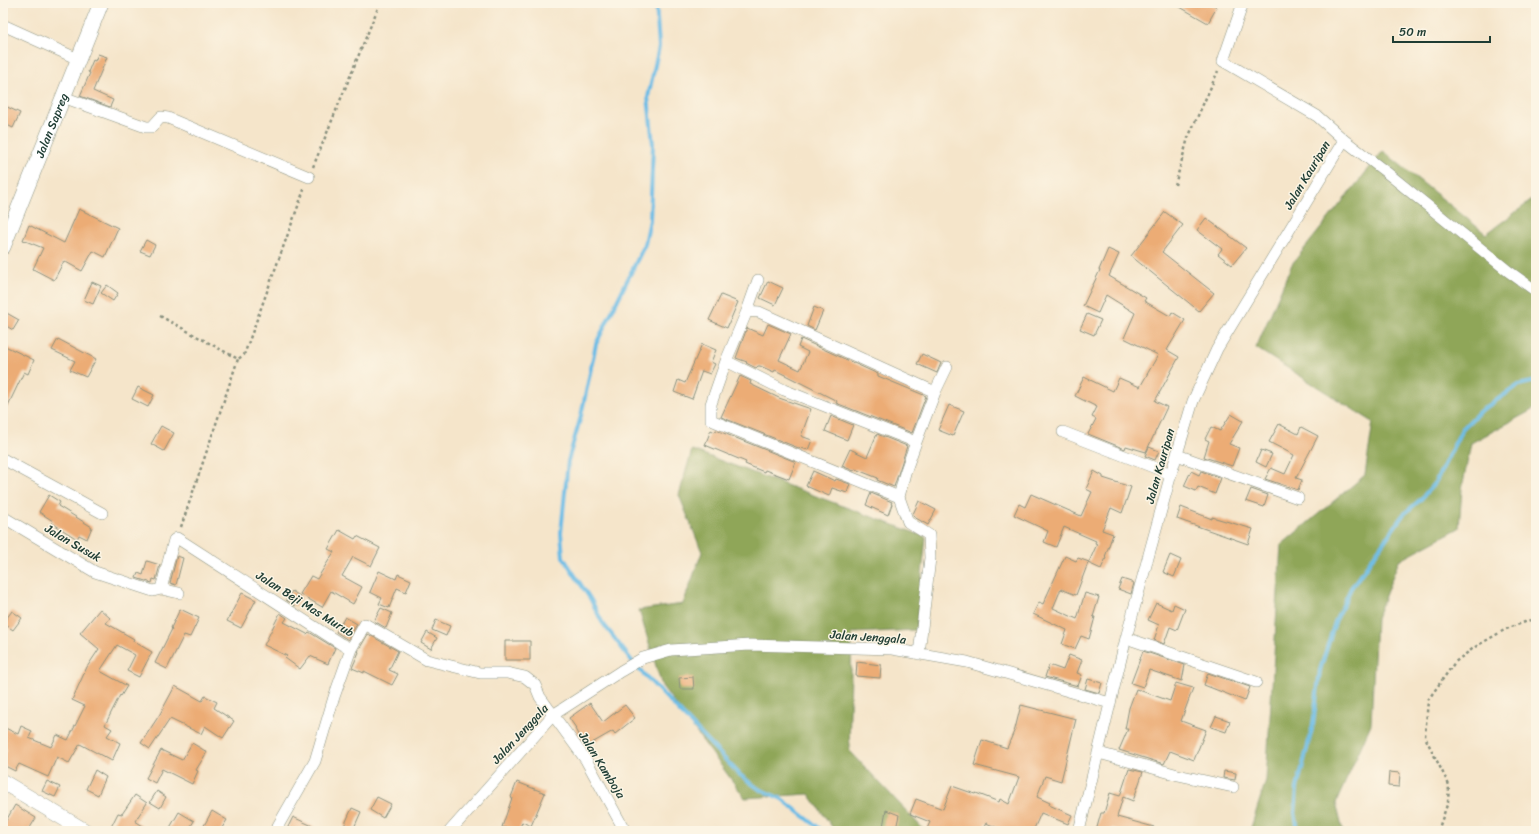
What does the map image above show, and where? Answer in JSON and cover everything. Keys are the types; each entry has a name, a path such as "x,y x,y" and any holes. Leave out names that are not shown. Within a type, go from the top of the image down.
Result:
{"main road":[{"name":"Jalan Sapreg","path":"3,247 101,3"},
{"path":"3,782 85,831"}],"street":[{"path":"1243,3 1223,61 1317,116 1344,140 1508,271 1536,291"},
{"path":"3,25 78,59"},
{"path":"63,97 146,127 152,127 161,117 168,118 309,178"},
{"name":"Jalan Kauripan","path":"1079,831 1126,638 1171,474 1194,400 1217,349 1344,140"},
{"path":"758,280 726,361 711,404 711,420 899,497"},
{"path":"747,311 759,312 934,392"},
{"path":"726,361 784,390 916,442"},
{"path":"919,654 930,558 929,535 908,522 899,497 905,473 934,392 947,367"},
{"path":"1063,432 1171,474"},
{"path":"1177,455 1298,498"},
{"path":"3,459 102,513"},
{"name":"Jalan Susuk","path":"3,517 95,572 153,591 161,589 179,593"},
{"path":"161,589 174,540 177,538"},
{"name":"Jalan Beji Mas Murub","path":"177,538 351,649 365,624 427,660 480,673 507,674 526,677 535,685 540,696 553,715"},
{"path":"1126,638 1256,682"},
{"name":"Jalan Jenggala","path":"450,831 553,715 643,658 670,650 750,645 892,649 967,662 1110,703"},
{"path":"275,831 315,761 334,697 351,649"},
{"name":"Jalan Kamboja","path":"553,715 586,760 625,831"},
{"path":"1098,753 1178,775 1233,787"}],"path":[{"path":"177,538 238,359 244,355 309,178 380,3"},
{"path":"1175,185 1188,138 1223,61"},
{"path":"160,316 238,359"},
{"path":"1438,831 1448,802 1449,785 1425,737 1428,700 1455,662 1474,647 1506,630 1536,618"}],"green space":[{"path":"1383,151 1486,234 1536,197 1536,408 1471,443 1462,489 1459,528 1399,560 1376,619 1371,724 1336,803 1343,831 1250,831 1266,780 1281,545 1365,475 1373,422 1256,348 1292,264"},
{"path":"692,450 926,537 916,630 852,633 849,750 925,831 835,831 809,794 745,798 662,686 639,610 683,604 702,552 679,495"}],"building":[{"path":"1173,3 1210,3 1217,7 1208,23"},
{"path":"98,54 107,57 93,91 113,100 110,107 80,96 90,73 88,72 93,60 95,61"},
{"path":"3,105 20,113 13,128 3,123"},
{"path":"79,209 118,228 105,257 93,251 82,271 64,261 54,280 33,269 43,248 23,240 29,225 64,243"},
{"path":"1165,212 1183,225 1162,252 1214,293 1199,311 1131,256"},
{"path":"1206,218 1246,248 1232,265 1218,254 1222,249 1197,230"},
{"path":"146,240 155,245 150,255 140,251"},
{"path":"1108,249 1119,254 1109,276 1146,298 1144,301 1170,316 1172,312 1185,320 1167,350 1179,357 1155,401 1167,407 1146,452 1126,446 1125,449 1088,434 1096,419 1092,417 1097,407 1075,396 1084,377 1113,391 1119,378 1140,387 1158,355 1124,338 1135,313 1106,295 1098,313 1083,306"},
{"path":"768,281 783,288 775,305 760,298"},
{"path":"92,282 101,286 93,304 84,300"},
{"path":"107,285 118,293 113,301 101,293"},
{"path":"721,295 738,302 727,328 709,320"},
{"path":"814,307 823,311 815,330 807,326"},
{"path":"3,311 19,320 13,330 3,324"},
{"path":"1087,314 1101,320 1094,335 1080,329"},
{"path":"768,324 791,334 779,360 800,370 808,352 798,347 801,339 878,374 878,376 926,396 912,433 836,403 837,401 775,370 774,372 760,366 756,368 746,363 747,362 736,358 747,328 763,335"},
{"path":"58,339 96,359 86,377 70,370 75,361 52,350"},
{"path":"702,344 716,350 711,362 715,364 710,374 702,371 692,399 674,392 678,380 685,383"},
{"path":"3,345 34,360 28,374 24,372 3,416"},
{"path":"922,354 941,363 937,373 917,364"},
{"path":"740,376 751,381 750,384 779,398 811,409 801,436 812,440 808,450 801,449 721,417"},
{"path":"138,387 154,395 148,407 132,399"},
{"path":"949,405 964,411 953,436 938,430"},
{"path":"1231,414 1243,421 1229,444 1239,448 1232,466 1204,457 1209,441 1205,439 1211,427 1220,431"},
{"path":"831,416 853,425 847,440 825,431"},
{"path":"1279,424 1298,434 1301,427 1318,436 1296,478 1302,480 1298,490 1265,479 1271,468 1285,474 1294,455 1269,442"},
{"path":"161,426 174,433 164,451 151,444"},
{"path":"711,430 715,432 716,430 796,462 789,479 765,470 764,472 745,464 746,462 705,445"},
{"path":"877,434 907,446 894,487 877,480 878,478 855,469 854,471 842,466 850,449 867,457"},
{"path":"1149,447 1159,451 1155,460 1145,456"},
{"path":"1261,450 1272,454 1266,467 1256,462"},
{"path":"813,471 835,481 836,479 850,484 847,493 832,488 829,496 806,486"},
{"path":"1094,471 1103,476 1103,478 1131,487 1122,513 1111,508 1102,530 1113,534 1101,569 1088,563 1076,595 1061,589 1053,608 1077,619 1085,593 1099,597 1093,617 1095,617 1089,639 1081,636 1075,649 1062,644 1067,630 1033,614 1039,602 1043,604 1065,556 1076,561 1078,558 1089,562 1097,544 1095,543 1096,541 1064,527 1056,547 1044,542 1048,531 1014,515 1019,504 1025,507 1031,494 1081,516 1092,492 1086,489"},
{"path":"1191,471 1199,475 1201,471 1221,478 1215,494 1198,487 1196,491 1184,486"},
{"path":"1251,489 1268,495 1264,507 1246,501"},
{"path":"871,493 892,502 888,515 866,505"},
{"path":"49,495 60,502 58,506 92,527 87,539 79,535 77,539 52,523 53,521 39,512"},
{"path":"919,501 936,510 928,525 914,517 913,514"},
{"path":"1181,507 1212,519 1212,517 1253,529 1248,544 1177,519"},
{"path":"339,530 355,539 357,536 380,548 371,566 353,557 342,576 362,587 353,604 331,591 322,607 300,594 311,576 317,579 334,552 328,549"},
{"path":"1170,555 1181,560 1174,577 1163,572"},
{"path":"177,556 183,558 176,585 170,583"},
{"path":"147,561 160,565 156,580 153,579 152,583 136,578 138,573 143,575"},
{"path":"379,571 396,579 398,574 411,580 406,592 397,588 389,608 379,604 382,598 370,592"},
{"path":"1122,579 1134,583 1131,594 1118,589"},
{"path":"292,591 301,597 295,606 286,600"},
{"path":"242,593 256,600 241,628 227,621"},
{"path":"1156,603 1172,610 1174,604 1185,609 1177,630 1170,627 1164,644 1154,640 1159,625 1148,620"},
{"path":"381,608 392,613 386,628 374,621"},
{"path":"100,609 110,618 106,623 134,639 133,641 152,652 139,677 127,671 135,655 117,645 100,671 127,686 121,696 120,695 105,725 112,729 107,736 120,743 112,761 80,744 69,763 57,757 48,777 19,764 15,771 3,765 3,758 7,749 3,747 3,727 18,734 21,726 32,731 29,738 51,747 57,735 68,740 85,706 72,700 87,667 99,649 80,633"},
{"path":"180,609 199,618 190,637 184,635 167,669 155,663"},
{"path":"12,611 22,618 13,630 3,623"},
{"path":"280,613 287,618 284,622 307,634 309,632 335,648 328,664 310,656 300,669 285,658 287,656 264,645"},
{"path":"345,617 357,624 348,640 336,632"},
{"path":"436,620 450,626 446,636 432,630"},
{"path":"427,632 437,638 431,649 421,643"},
{"path":"368,634 398,651 389,670 398,674 392,685 364,671 364,673 352,668 359,652 358,651"},
{"path":"505,641 530,641 530,660 505,660"},
{"path":"1143,651 1185,665 1182,681 1149,670 1143,687 1131,683"},
{"path":"1069,655 1082,660 1077,673 1082,675 1078,686 1045,677 1049,665 1063,670"},
{"path":"857,662 881,665 880,678 856,676"},
{"path":"1208,673 1250,687 1245,701 1204,685"},
{"path":"693,677 694,689 680,689 679,678"},
{"path":"1088,679 1102,683 1099,693 1085,689"},
{"path":"1176,683 1193,688 1181,721 1206,730 1194,760 1170,751 1164,764 1119,750 1128,729 1125,729 1129,708 1136,689 1170,701"},
{"path":"175,686 202,701 205,696 217,702 214,708 234,721 223,738 205,726 201,734 170,719 150,749 141,743 160,714"},
{"path":"590,703 603,722 625,705 635,718 615,734 613,731 585,747 575,729 576,728 569,718"},
{"path":"1021,705 1076,719 1061,781 1045,776 1037,797 1050,803 1049,805 1072,815 1068,824 1041,813 1033,831 1005,831 986,823 982,831 926,831 930,822 910,814 916,799 943,809 952,786 999,802 1000,799 1009,804 1019,777 974,765 982,740 1007,748 1015,729"},
{"path":"1216,716 1230,721 1226,732 1211,727"},
{"path":"192,743 207,752 196,770 198,771 192,784 162,769 155,783 146,778 161,750 182,760"},
{"path":"1129,769 1143,772 1133,801 1123,797 1117,817 1154,827 1153,831 1123,831 1112,828 1111,831 1096,831 1101,813 1104,813 1110,793 1120,796"},
{"path":"95,770 106,777 98,795 86,789"},
{"path":"1224,771 1236,773 1235,780 1223,778"},
{"path":"1389,772 1400,773 1399,787 1388,786"},
{"path":"47,781 60,787 55,797 42,791"},
{"path":"517,782 545,793 531,826 522,822 519,831 515,831 502,827"},
{"path":"157,791 166,797 160,808 150,802"},
{"path":"135,795 147,803 135,821 151,831 109,831 118,813 122,814"},
{"path":"377,797 391,804 383,818 370,810"},
{"path":"15,805 36,818 28,831 3,831 3,826"},
{"path":"352,808 361,812 353,830 344,826"},
{"path":"886,810 899,815 896,829 883,827"},
{"path":"212,811 227,820 220,831 201,831"},
{"path":"179,812 194,821 188,831 168,831"},
{"path":"293,817 323,831 286,831"}],"waterway":[{"path":"656,3 659,47 648,97 653,144 650,220 645,244 596,344 581,416 568,461 561,533 563,557 591,600 602,622 635,665 740,775 759,789 782,799 823,831"},
{"path":"1298,831 1295,813 1297,788 1313,725 1320,670 1335,622 1351,588 1403,515 1421,499 1436,481 1462,429 1479,412 1519,385 1536,381"}]}
